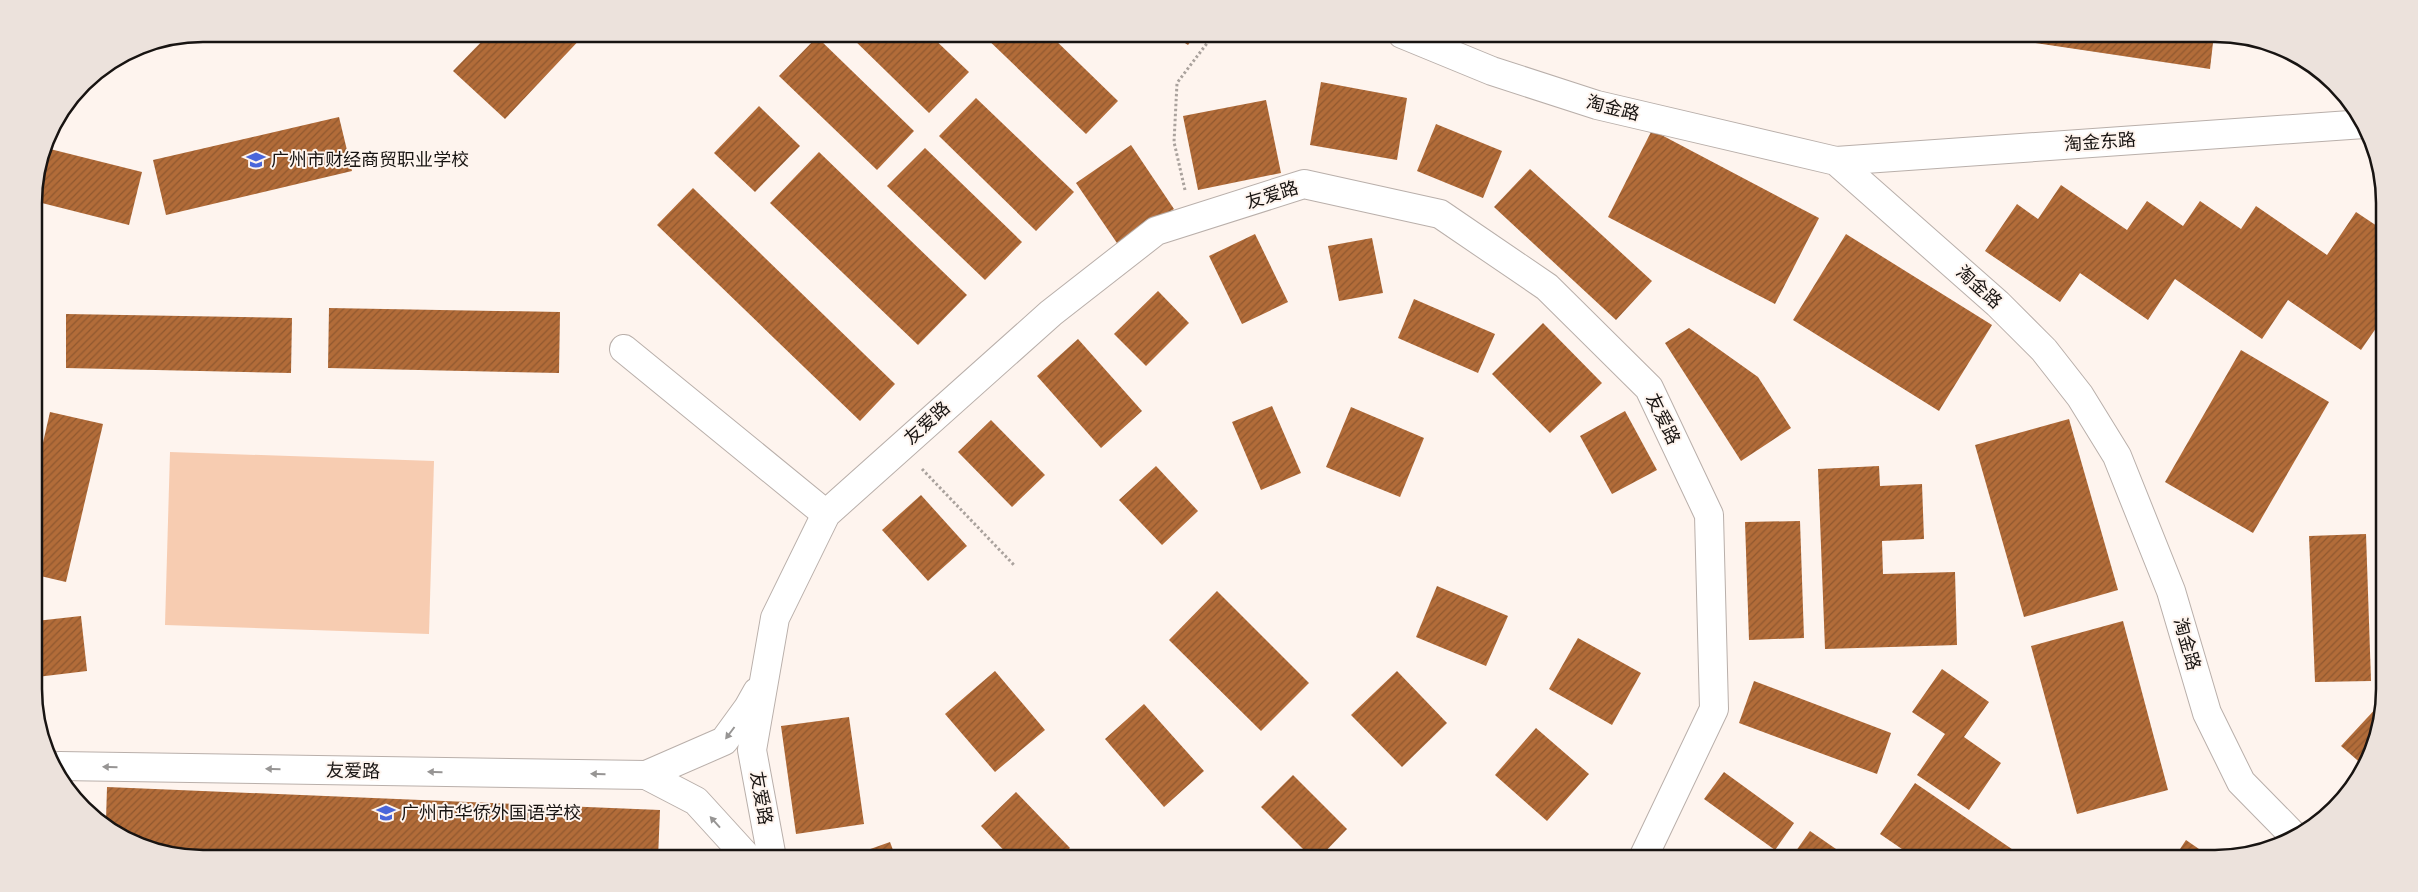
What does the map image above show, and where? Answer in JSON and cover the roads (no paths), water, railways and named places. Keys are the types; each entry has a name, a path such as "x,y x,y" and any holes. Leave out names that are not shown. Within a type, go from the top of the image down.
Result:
{"street":[{"name":"淘金路","path":"1421,42 1492,71 1596,105 1836,160 1998,304 2044,350 2080,396 2117,456 2146,524 2171,591 2207,714 2241,782 2289,831"},
{"name":"淘金东路","path":"1836,160 2354,125"},
{"name":"友爱路","path":"770,850 752,750 775,618 826,514 1051,313 1156,231 1304,184 1440,214 1547,287 1649,388 1709,515 1714,709 1647,849"},
{"path":"624,349 826,514"},
{"path":"646,775 724,741 748,708 765,677"},
{"name":"友爱路","path":"63,766 646,775"},
{"path":"646,775 696,801 740,850"}],"place":[{"name":"广州市财经商贸职业学校","path":"256,160"},
{"name":"广州市华侨外国语学校","path":"386,813"}]}
